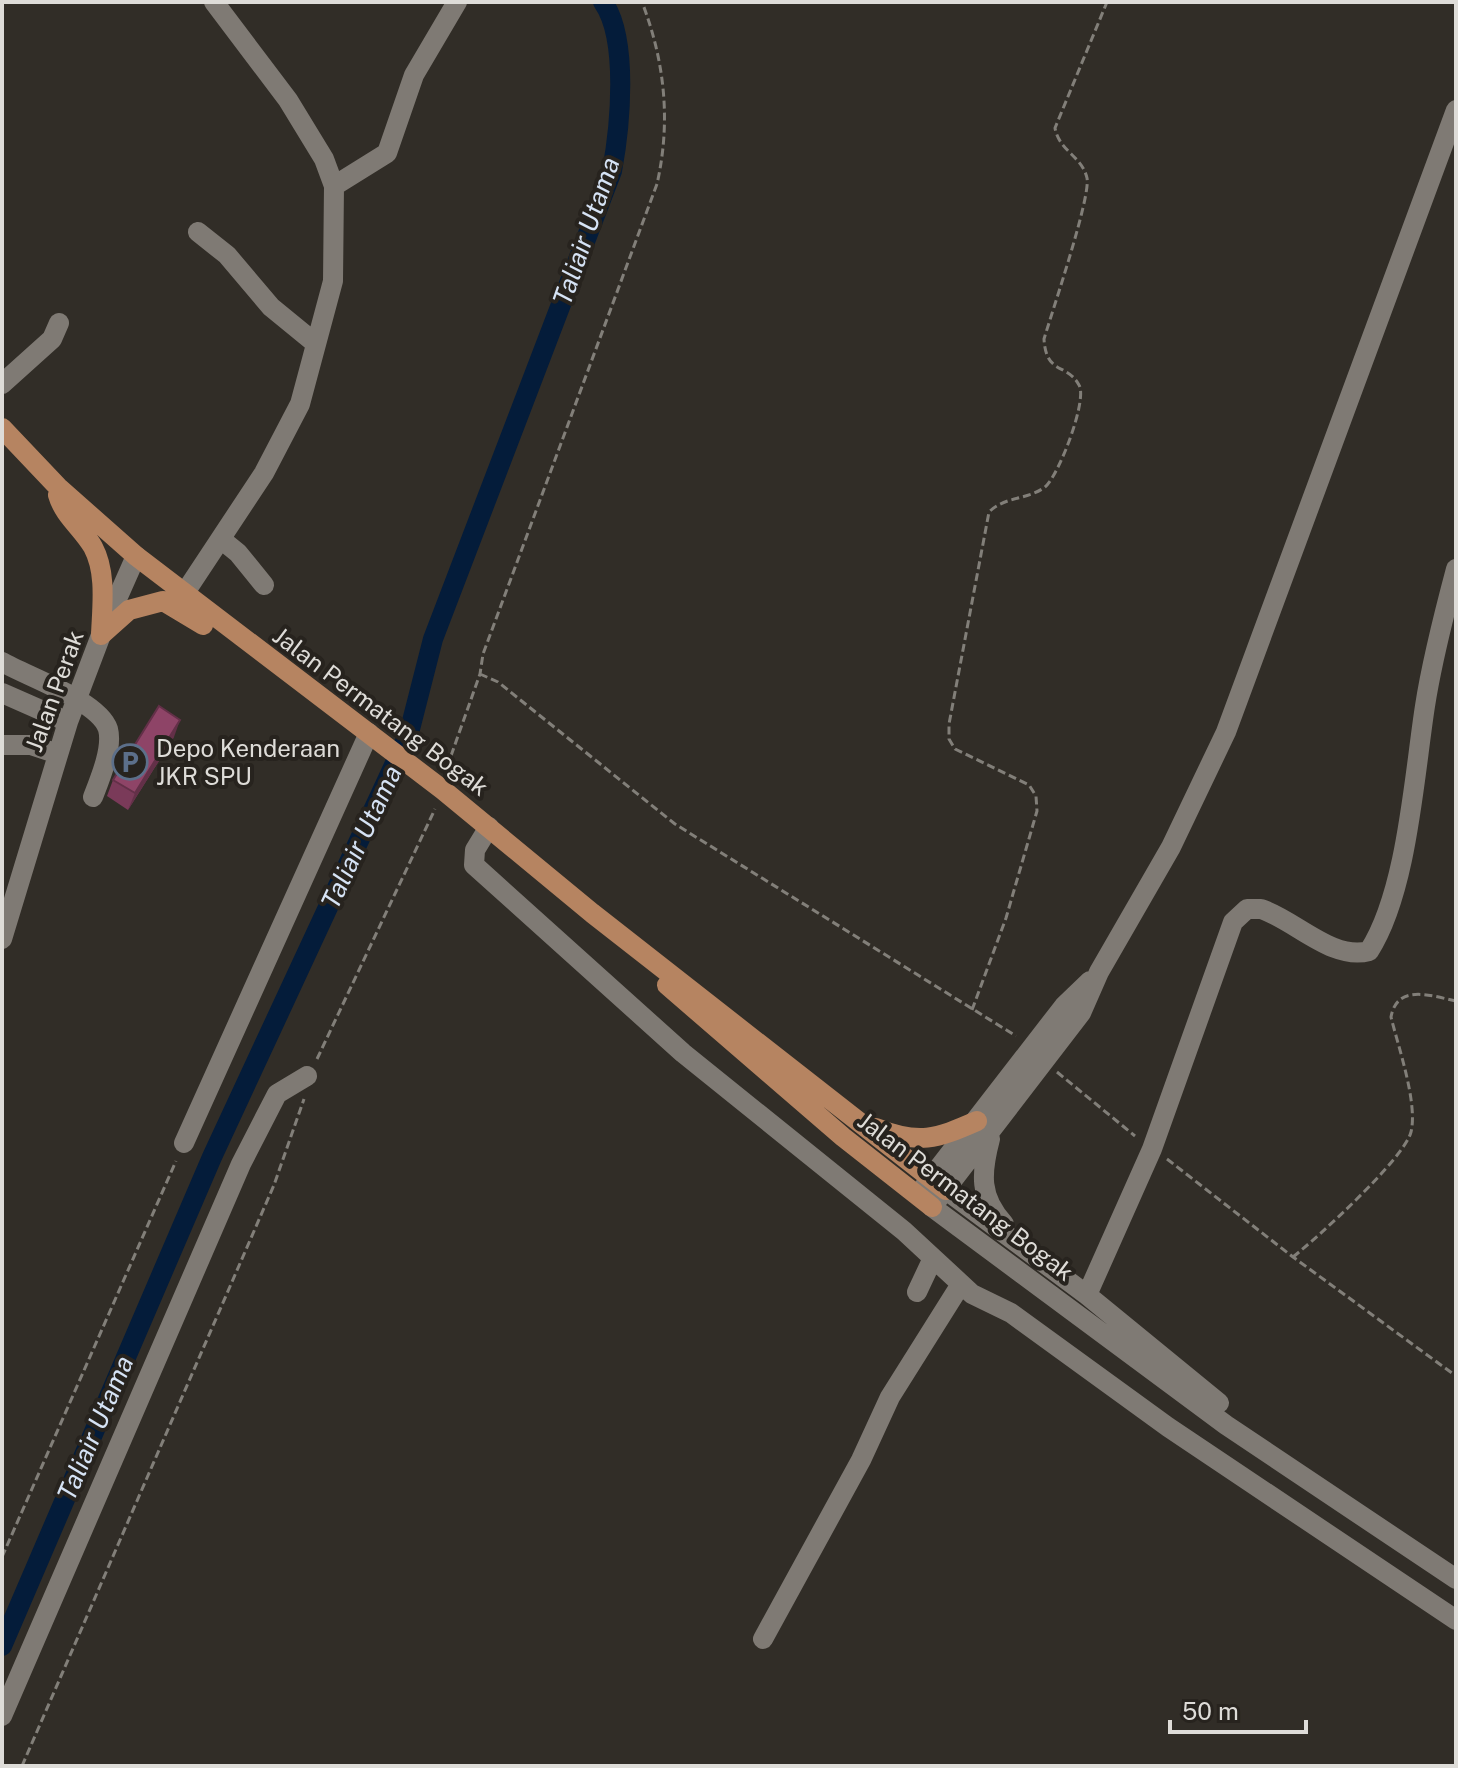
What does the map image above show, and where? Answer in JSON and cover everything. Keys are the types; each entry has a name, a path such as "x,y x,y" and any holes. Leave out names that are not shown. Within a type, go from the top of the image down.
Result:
{"main road":[{"path":"2,428 58,487 61,506 94,548 99,564 101,635"},
{"name":"Jalan Permatang Bogak","path":"58,487 136,556 443,790 592,913 938,1184"},
{"path":"101,635 129,610 163,601 182,610 284,685 312,702 335,708"},
{"name":"Jalan Permatang Bogak","path":"592,913 693,1010 925,1201"},
{"path":"858,1120 918,1140 984,1125"}],"street":[{"path":"184,594 264,473 300,404 333,281 334,186 324,159 249,44 214,2"},
{"path":"334,186 387,153 414,75 457,2"},
{"path":"925,1201 1039,1056 1081,1013 1099,972 1171,847 1226,732 1456,110"},
{"path":"198,232 227,255 271,307 315,343"},
{"path":"2,384 52,339 59,323"},
{"path":"222,540 238,553 264,585"},
{"name":"Jalan Perak","path":"2,939 76,699 136,556"},
{"path":"1087,1295 1152,1149 1233,922 1239,915 1254,908 1274,913 1337,948 1356,954 1369,951 1379,935 1405,838 1439,629 1456,569"},
{"path":"2,662 98,712 108,730 106,754 93,797"},
{"path":"2,693 68,722"},
{"path":"184,1143 374,738"},
{"path":"2,745 31,745 58,754"},
{"path":"489,827 475,850 474,865 683,1053 933,1258 957,1290"},
{"path":"2,1716 241,1164 277,1094 307,1076"},
{"path":"984,1125 984,1196 992,1210 1028,1250"},
{"name":"Jalan Permatang Bogak","path":"938,1184 1087,1295 1330,1494"},
{"name":"Jalan Permatang Bogak","path":"925,1201 1226,1425 1456,1579"},
{"path":"933,1258 920,1286 972,1294 1011,1313 1168,1427 1456,1620"},
{"path":"763,1639 861,1460 890,1397 957,1290"}],"path":[{"path":"22,1766 274,1185 298,1120 307,1076 333,1032 443,790 449,757 480,674 483,654 657,184 665,147 666,106 659,59 642,2"},
{"path":"972,1010 1006,918 1037,811 1036,796 1029,785 955,749 949,739 949,724 989,512 999,502 1041,490 1055,478 1081,401 1081,386 1053,367 1045,353 1044,339 1089,186 1079,161 1057,141 1055,128 1107,2"},
{"path":"480,674 498,682 675,824 972,1010 1039,1056 1152,1149 1456,1376"},
{"path":"1293,1257 1360,1194 1405,1144 1411,1131 1411,1109 1391,1017 1393,1008 1400,998 1413,994 1456,1001"},
{"path":"2,1557 184,1143"}],"building":[{"path":"159,706 180,720 135,793 113,780"}],"waterway":[{"name":"Taliair Utama","path":"2,1646 212,1157 409,733 433,639 612,171 620,108 619,60 611,18 603,2"}],"place":[{"name":"Depo Kenderaan JKR SPU","path":"130,762"}]}
